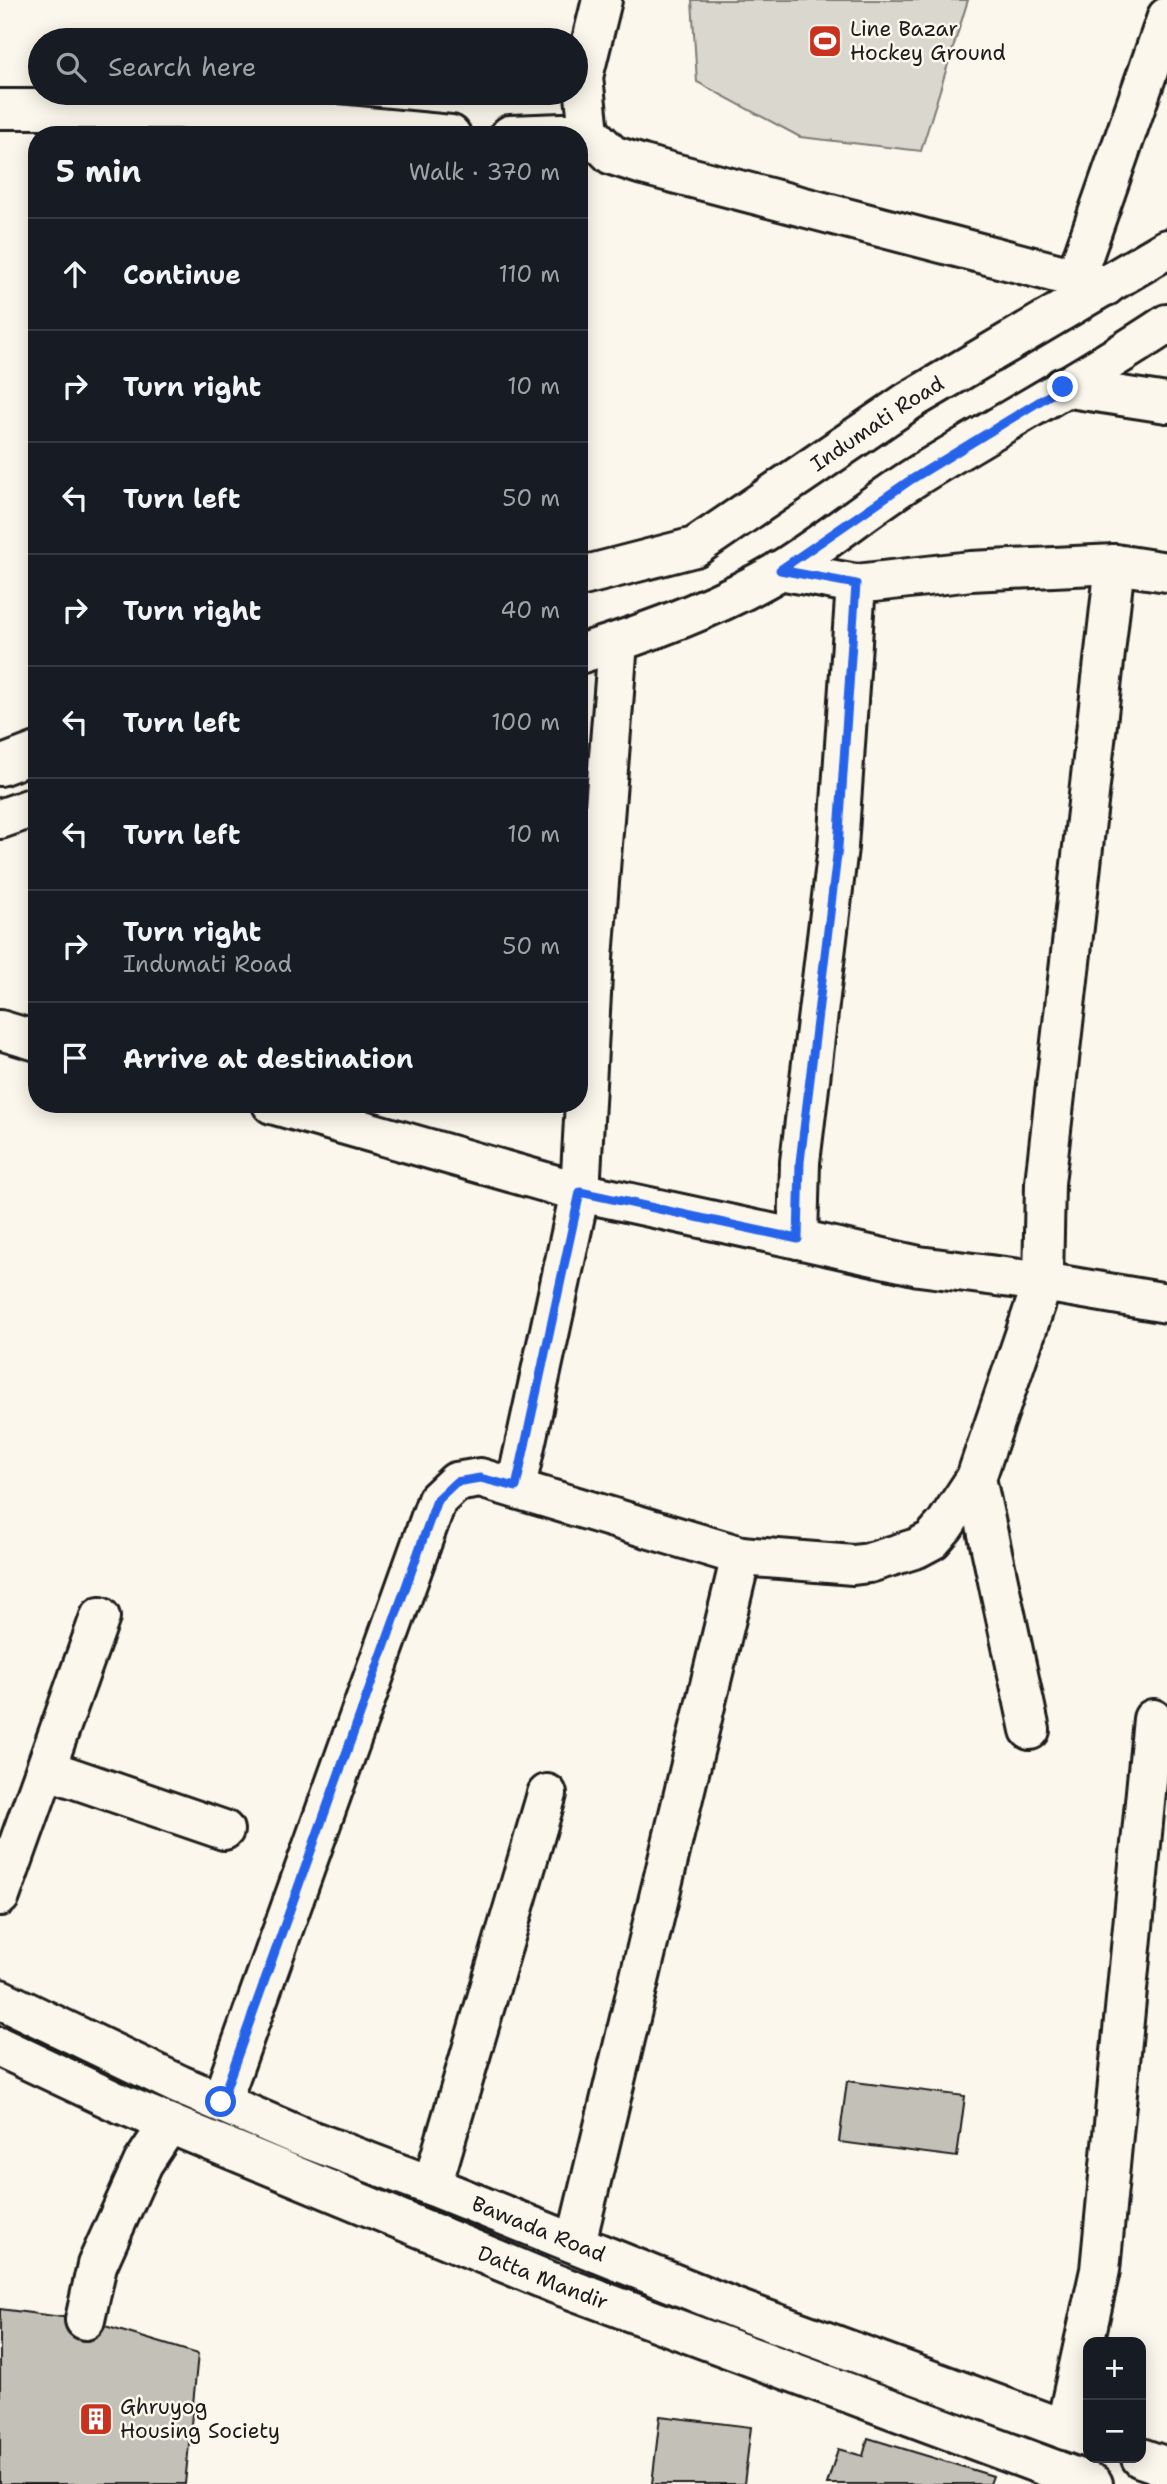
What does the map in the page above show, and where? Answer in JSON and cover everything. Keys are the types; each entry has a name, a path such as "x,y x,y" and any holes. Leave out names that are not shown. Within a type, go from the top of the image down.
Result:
{"street":[{"path":"588,57 602,0"},
{"path":"586,105 589,132 611,156 1090,282 1167,17"},
{"path":"0,108 180,109 357,126"},
{"name":"Indumati Road","path":"588,575 695,547 1090,282 1167,248"},
{"path":"588,651 706,608 780,570 909,481 1167,324"},
{"path":"1063,387 1167,403"},
{"path":"780,570 856,584 971,571 1115,565 1167,572"},
{"path":"221,2102 437,1500 456,1482 480,1478 516,1487 741,1556 853,1565 869,1563 918,1548 932,1540 976,1478 1043,1282 1045,1183 1115,565"},
{"path":"798,1239 800,1162 838,847 856,584"},
{"path":"588,1048 618,642"},
{"path":"0,766 28,755"},
{"path":"0,819 28,809"},
{"path":"0,1030 28,1038"},
{"path":"304,1113 580,1192 919,1266 1043,1282 1167,1303"},
{"path":"516,1487 580,1192 584,1113"},
{"path":"976,1478 1030,1730"},
{"path":"576,2243 741,1556"},
{"path":"0,1896 100,1616"},
{"path":"1077,2434 1100,2270 1153,1719"},
{"path":"46,1769 224,1830"},
{"path":"432,2186 547,1794"},
{"name":"Bawada Road","path":"0,1999 180,2085 297,2135 432,2186 737,2309 1077,2434"},
{"name":"Datta Mandir","path":"0,2047 169,2124 556,2284 1093,2484"},
{"path":"85,2320 97,2265 143,2163 169,2124"},
{"path":"1146,2460 1167,2467"}],"shaded area":[{"name":"Line Bazar Hockey Ground","path":"692,0 968,0 921,151 800,137 697,82"}],"building":[{"path":"847,2081 965,2096 957,2157 839,2142"},
{"name":"Ghruyog Housing Society","path":"0,2309 85,2320 198,2354 185,2484 0,2484"},
{"path":"660,2416 751,2427 744,2484 652,2484"},
{"path":"868,2438 993,2476 990,2484 827,2484 838,2449 863,2456"}],"place":[{"name":"Line Bazar Hockey Ground","path":"825,41"},
{"name":"Ghruyog Housing Society","path":"96,2419"}],"route":[{"path":"221,2102 437,1500 456,1482 480,1478 516,1487 580,1192 798,1239 800,1162 838,847 856,584 780,570 909,481 1063,387"}]}
